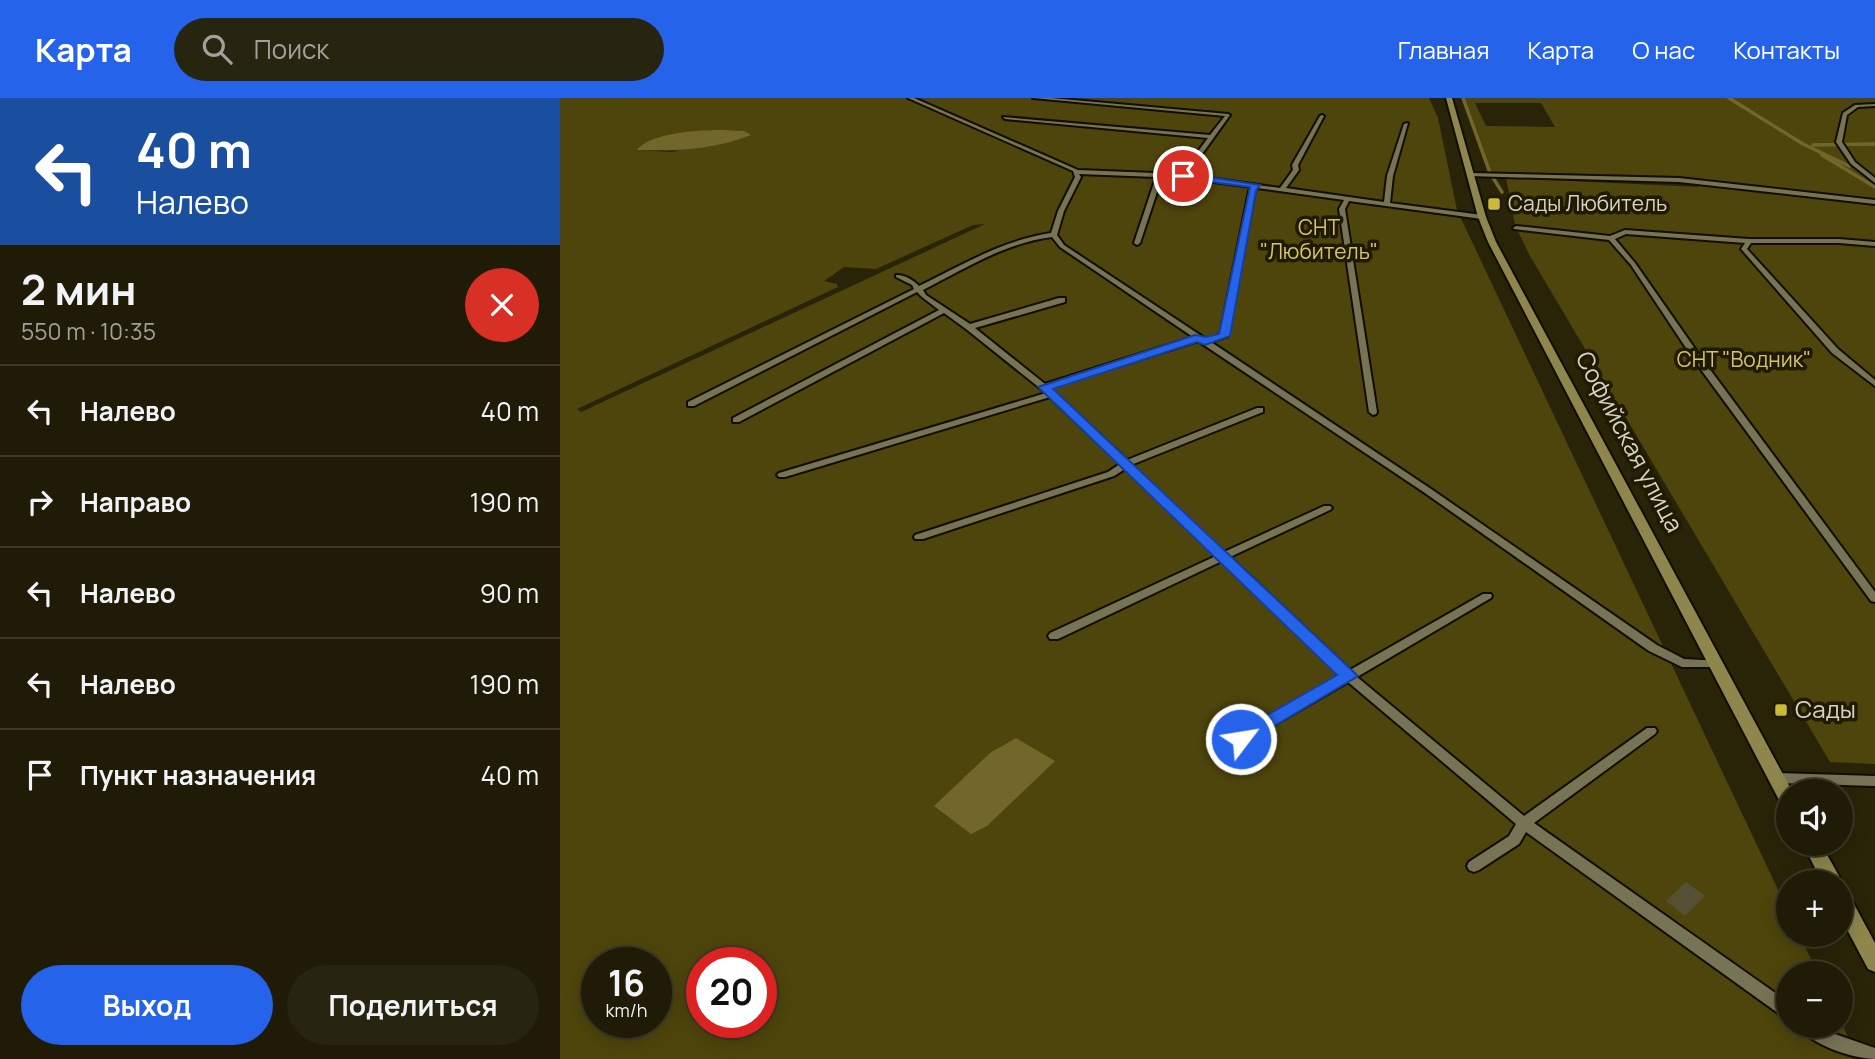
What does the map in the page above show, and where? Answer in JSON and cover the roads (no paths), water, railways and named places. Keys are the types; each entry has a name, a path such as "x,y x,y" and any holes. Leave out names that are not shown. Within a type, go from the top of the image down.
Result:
{"main road":[{"name":"Софийская улица","path":"1449,98 1482,217 1777,778"},
{"path":"1853,922 1875,963"}],"lane":[{"path":"910,98 1067,164 1078,172 1183,176 1482,217"},
{"path":"1035,98 1228,116 1183,176"},
{"path":"1875,105 1857,106 1845,114 1839,142 1853,163 1875,181"},
{"path":"1283,188 1296,170 1295,164 1322,116"},
{"path":"1005,118 1213,137"},
{"path":"1387,205 1390,176 1406,124"},
{"path":"1054,235 1078,172"},
{"path":"1136,243 1160,174"},
{"path":"1471,175 1679,180 1875,202"},
{"path":"782,475 1202,340 1224,336 1252,191 1256,185"},
{"path":"1347,199 1342,209 1373,412"},
{"path":"1516,228 1611,238 1625,232 1749,241 1839,241 1875,244"},
{"path":"691,404 996,250 1031,238 1054,235"},
{"path":"1054,235 1062,246 1428,491 1653,648 1682,663 1717,664"},
{"path":"1611,238 1633,264 1697,358 1875,599"},
{"path":"1749,241 1744,249 1835,351 1875,384"},
{"path":"898,275 920,289 924,296 969,327 1048,391 1349,676 1524,823 1776,1002"},
{"path":"969,327 1062,300"},
{"path":"736,420 944,310"},
{"path":"919,537 1111,474 1125,464 1260,410"},
{"path":"1054,636 1327,508"},
{"path":"1241,739 1487,596"},
{"path":"1474,866 1514,840 1524,823 1651,731"},
{"path":"1777,778 1875,782"},
{"path":"1826,1038 1875,1056"}],"waterway":[{"path":"1463,98 1490,173 1502,192"},
{"path":"1729,98 1803,144 1849,166"},
{"path":"1813,145 1875,144"},
{"path":"1822,155 1875,187"}],"place":[{"name":"Сады Любитель","path":"1494,204"},
{"name":"Сады","path":"1781,710"}],"park label":[{"name":"СНТ \"Любитель\"","path":"1319,240"},
{"name":"СНТ \"Водник\"","path":"1744,360"}]}
